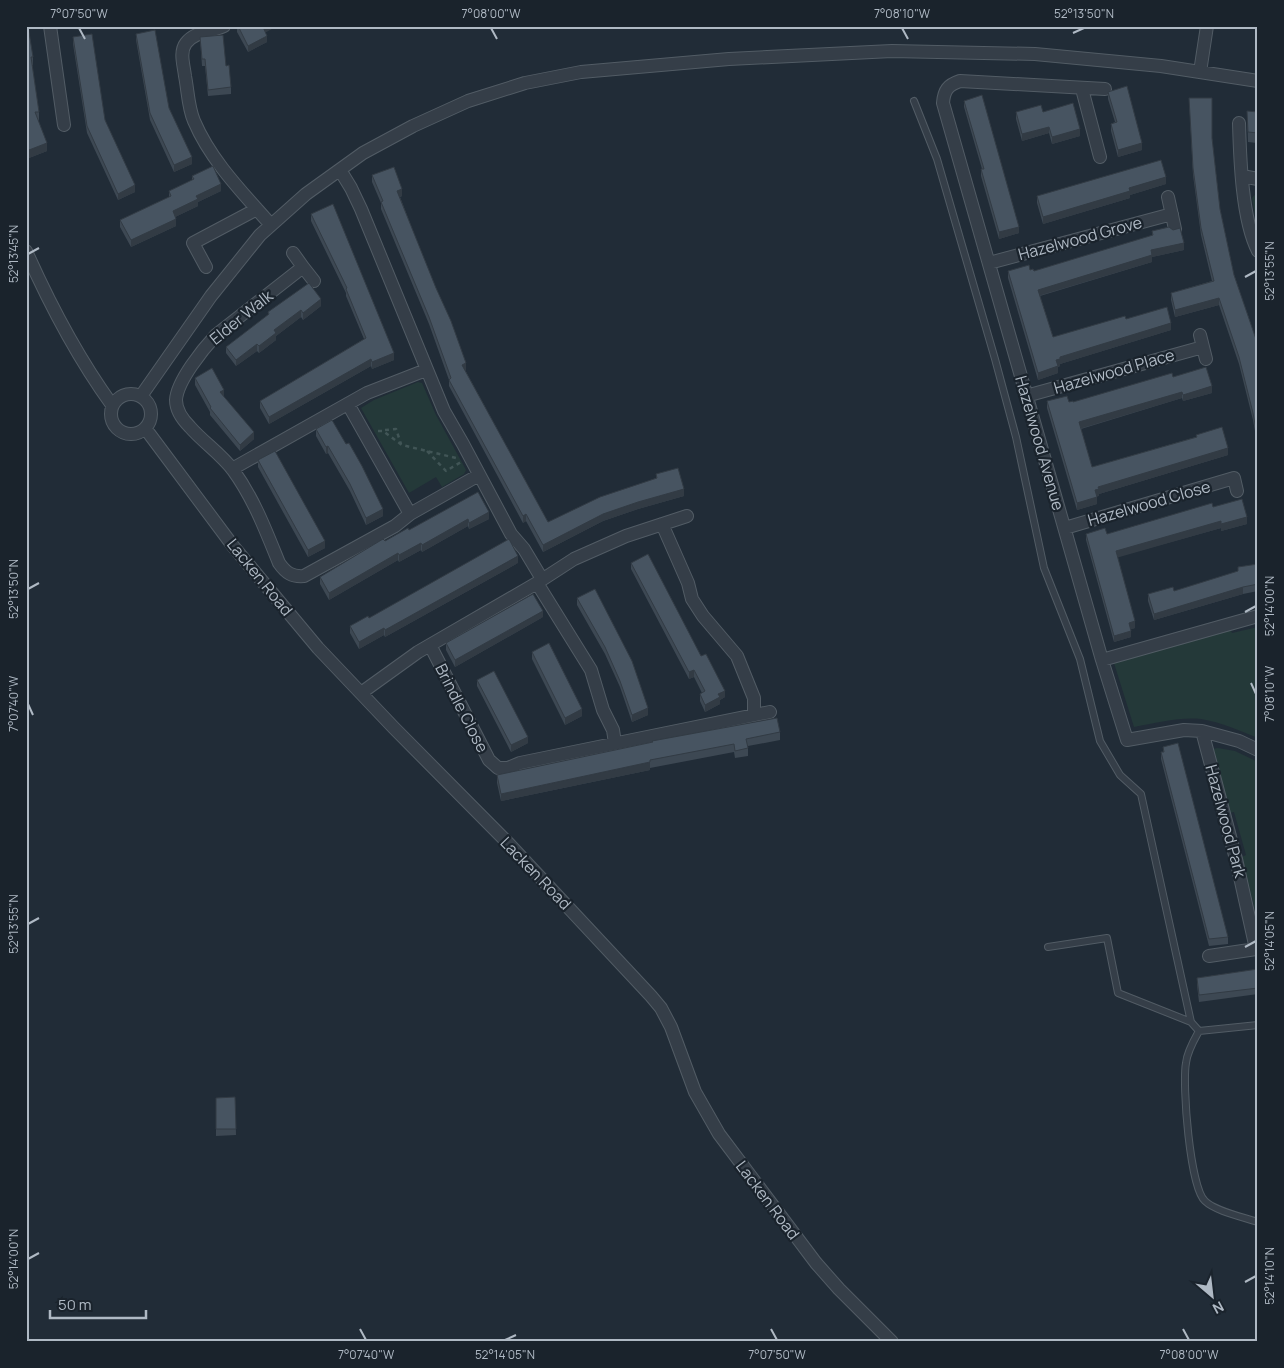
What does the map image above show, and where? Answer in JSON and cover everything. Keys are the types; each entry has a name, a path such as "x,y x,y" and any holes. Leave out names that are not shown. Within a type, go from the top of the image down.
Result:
{"street":[{"path":"50,26 64,125"},
{"path":"224,26 192,37 183,47 182,58 190,108 208,148 222,168 271,225"},
{"path":"1200,72 1207,26"},
{"path":"140,396 211,296 260,235 306,194 364,153 413,126 468,102 525,83 581,72 729,59 892,51 1035,54 1161,66 1258,80"},
{"name":"Hazelwood Avenue","path":"1082,89 960,81 950,84 944,93 943,103 1102,660 1127,740 1184,730 1202,731"},
{"path":"1100,157 1082,89 1105,89"},
{"path":"1239,123 1242,176 1250,226 1258,251"},
{"path":"340,170 361,209 444,411 511,534 524,549 540,581 591,670 616,743"},
{"path":"1242,176 1258,179"},
{"path":"1168,197 1175,229"},
{"path":"206,268 193,243 257,209"},
{"name":"Hazelwood Grove","path":"989,262 1172,214"},
{"path":"26,251 47,297 95,382 112,405"},
{"path":"293,253 314,281"},
{"name":"Elder Walk","path":"303,268 216,335 201,353 178,392 176,402 181,416 189,427 232,469 258,512 279,563 284,570 296,577 304,576 395,526 410,514 479,475"},
{"name":"Hazelwood Place","path":"1026,396 1203,347"},
{"path":"232,469 368,393 426,370"},
{"path":"127,394 140,396 146,400 151,413 150,419 144,428 130,434 118,429 111,418 112,405 116,400 127,394"},
{"path":"348,404 410,514"},
{"name":"Lacken Road","path":"144,428 234,546 318,648 652,996 669,1022 695,1092 719,1134 816,1263 892,1342"},
{"name":"Hazelwood Close","path":"1065,528 1233,473 1238,491"},
{"name":"Brindle Close","path":"361,693 418,652 574,559 626,536 687,516"},
{"path":"662,524 688,583 692,600 737,656 754,698 754,715"},
{"path":"1102,660 1258,616"},
{"name":"Brindle Close","path":"430,645 489,760 498,768 508,768 520,763 770,712"},
{"path":"1202,731 1239,741 1258,750"},
{"name":"Hazelwood Park","path":"1202,731 1236,859 1257,949 1209,956"}],"lane":[{"path":"914,101 937,159 1016,437 1044,568 1080,660 1100,741 1120,775 1141,794 1191,1022"},
{"path":"1048,947 1107,938 1118,993 1191,1022 1199,1031"},
{"path":"1199,1031 1258,1025"},
{"path":"1199,1031 1186,1062 1186,1119 1197,1186 1204,1200 1217,1208 1258,1222"}],"path":[{"path":"372,432 396,429 402,445"},
{"path":"384,430 402,445 426,450 464,460 446,470 426,450"}],"green space":[{"path":"1258,191 1258,232 1252,198"},
{"path":"418,382 422,383 436,415 466,470 464,474 442,487 436,477 409,493 361,408 374,400"},
{"path":"1258,627 1258,738 1223,724 1201,719 1159,722 1134,727 1114,663 1230,629 1232,633"},
{"path":"1218,748 1235,751 1258,762 1258,922 1242,857 1246,855 1234,812 1229,813 1212,749"}],"building":[{"path":"26,26 28,26 33,57 31,57 39,112 35,112 47,143 29,150 26,142"},
{"path":"238,26 264,26 267,36 248,46"},
{"path":"155,30 169,108 192,157 174,165 150,113 136,34"},
{"path":"92,34 105,120 135,185 118,194 87,126 73,37"},
{"path":"223,35 226,66 229,65 231,87 208,90 205,59 202,59 200,37"},
{"path":"1127,86 1142,143 1118,150 1111,124 1117,122 1108,92"},
{"path":"982,95 1019,227 999,232 981,169 984,169 964,101"},
{"path":"1189,98 1212,98 1212,138 1220,209 1234,275 1258,345 1258,441 1239,357 1219,298 1175,310 1171,293 1214,281 1201,228 1193,168"},
{"path":"1073,103 1080,129 1052,137 1049,127 1022,134 1016,112 1041,105 1043,112"},
{"path":"1247,111 1258,112 1258,133 1248,132"},
{"path":"1161,160 1166,177 1129,188 1130,191 1043,217 1037,196"},
{"path":"213,166 221,184 196,196 198,199 173,211 176,219 131,240 120,220 171,196 169,191 194,179 192,176"},
{"path":"394,167 402,189 397,191 451,321 466,363 462,365 548,522 600,497 657,478 656,474 678,468 684,489 603,514 543,545 526,514 523,516 449,380 451,378 429,317 381,202 383,201 372,175"},
{"path":"333,204 394,353 372,362 371,359 269,417 260,401 366,338 347,288 311,214"},
{"path":"1169,227 1173,230 1180,228 1184,243 1151,250 1152,255 1038,290 1053,337 1125,316 1126,319 1167,307 1171,323 1060,357 1060,359 1056,360 1058,366 1038,373 1008,271 1029,265 1030,270 1033,269 1034,271 1153,235 1152,231"},
{"path":"309,283 321,299 303,313 301,310 274,330 276,333 259,346 257,344 236,360 226,347 269,314 268,312"},
{"path":"1206,367 1212,386 1183,395 1182,392 1079,422 1092,467 1197,437 1196,435 1222,427 1228,448 1098,487 1099,489 1095,490 1097,497 1077,503 1047,401 1067,396 1069,402 1073,402 1172,373 1173,377"},
{"path":"212,368 224,390 220,392 254,432 240,445 210,408 195,378"},
{"path":"332,420 346,444 349,443 383,509 366,518 350,484 316,429"},
{"path":"275,451 325,541 308,550 258,460"},
{"path":"478,492 489,512 469,523 468,519 422,545 421,543 399,555 398,553 329,593 320,577 383,539 385,541 408,528 409,530"},
{"path":"1242,499 1247,517 1221,524 1221,521 1116,551 1135,621 1129,623 1131,631 1114,636 1086,534 1105,528 1107,534 1212,503 1213,507"},
{"path":"509,539 518,556 385,630 384,628 359,642 350,626 368,616 369,618"},
{"path":"648,554 701,656 706,654 725,691 718,694 720,697 705,705 700,694 705,691 694,670 689,672 631,563"},
{"path":"1258,564 1258,584 1154,614 1148,594 1173,587 1174,591 1238,571 1238,567"},
{"path":"595,589 632,661 648,708 632,715 605,647 577,598"},
{"path":"533,594 543,611 455,660 446,643"},
{"path":"549,643 582,709 565,718 532,652"},
{"path":"494,671 528,737 511,745 477,680"},
{"path":"777,718 780,732 746,739 748,748 735,751 734,744 650,760 650,762 501,794 497,775 652,741"},
{"path":"1178,743 1228,937 1209,939 1161,752 1164,752 1163,747"},
{"path":"1258,969 1258,988 1199,995 1197,978"},
{"path":"235,1097 236,1129 216,1129 216,1098"}]}
